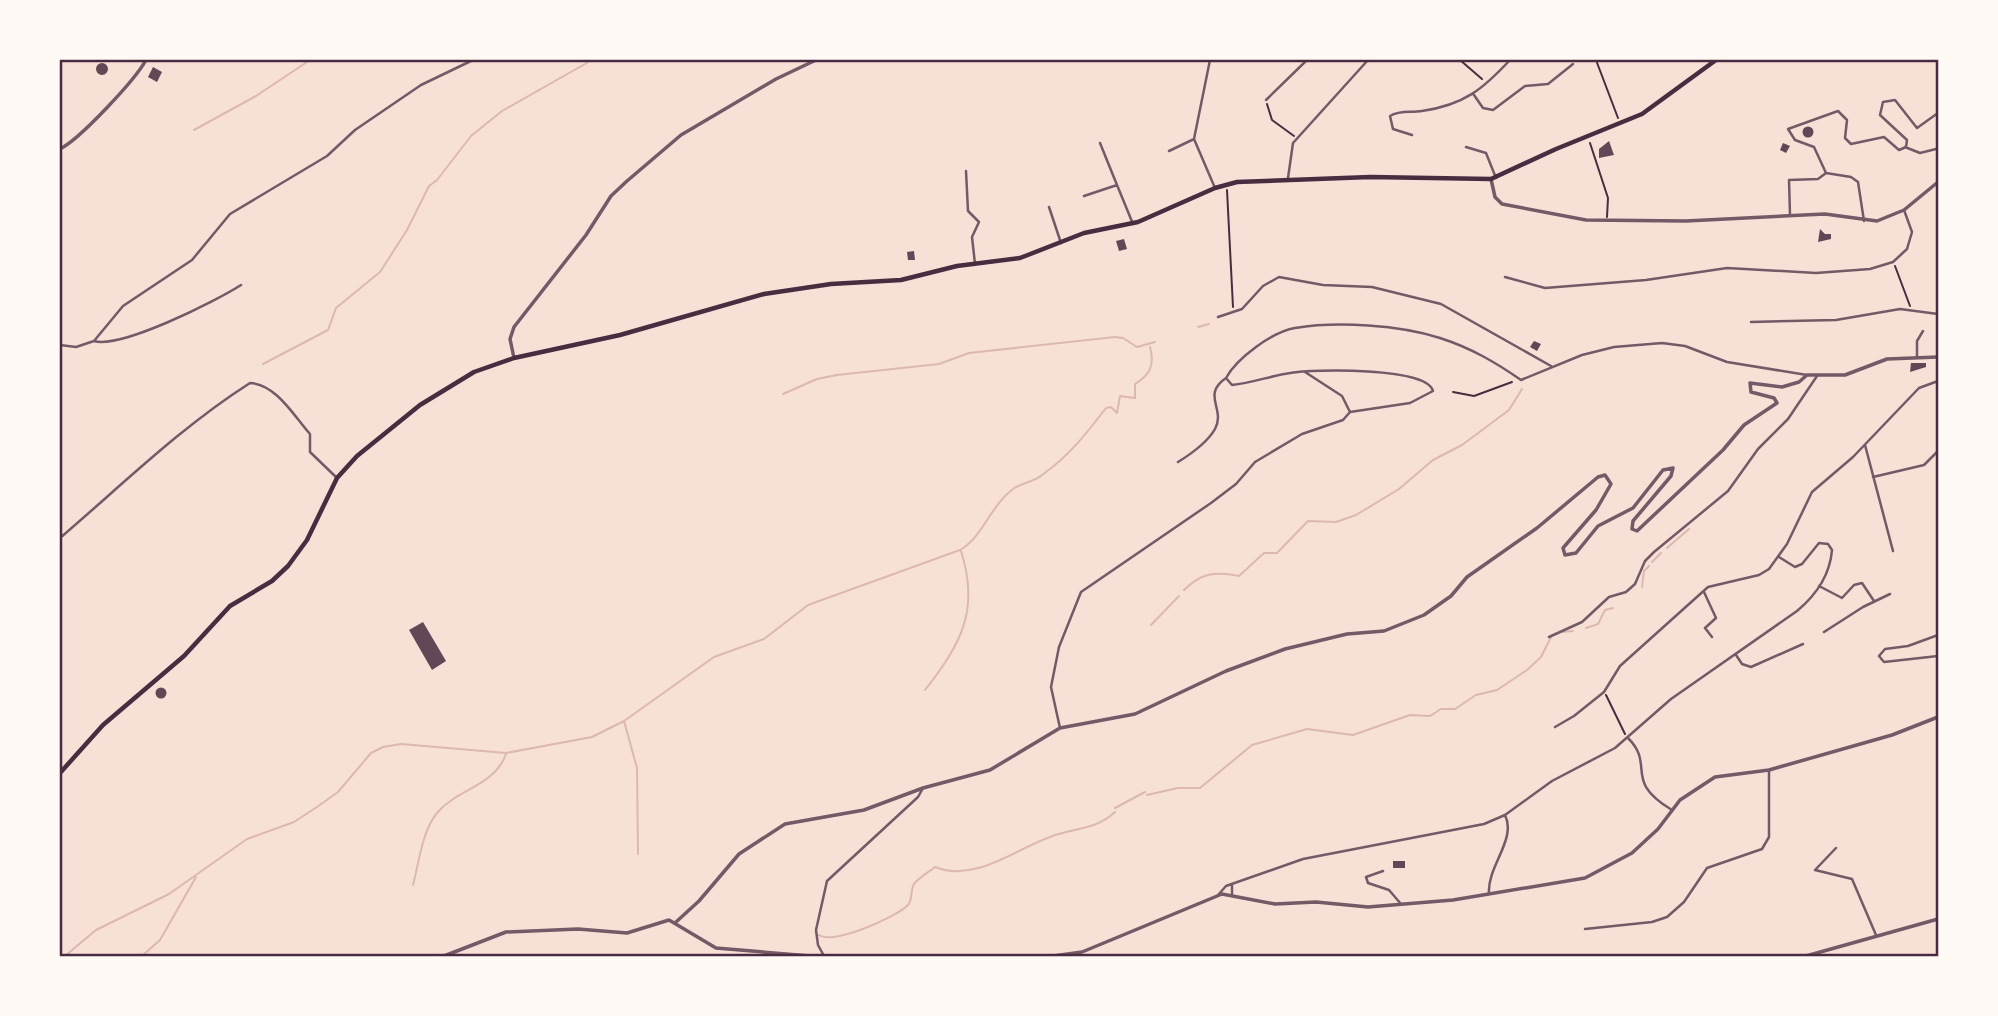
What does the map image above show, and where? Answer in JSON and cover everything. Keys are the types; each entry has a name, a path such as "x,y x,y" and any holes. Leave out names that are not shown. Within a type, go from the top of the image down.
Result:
{"main road":[{"path":"60,773 103,725 184,656 222,614 272,581 288,566 307,540 337,478 372,443 420,405 467,375 514,358 620,335 764,294 831,284 901,280 975,264 1020,258 1084,233 1133,224 1215,188 1252,180 1493,179 1556,149 1642,114 1716,60"}],"street":[{"path":"60,149 72,141 131,80 146,60"},
{"path":"94,341 123,306 192,260 230,214 327,156 355,130 421,85 473,60"},
{"path":"514,358 510,339 514,327 586,236 611,196 681,135 776,79 816,60"},
{"path":"1210,60 1194,139 1215,188"},
{"path":"1266,100 1307,60"},
{"path":"1288,178 1289,158 1297,138 1368,60"},
{"path":"1412,135 1393,129 1390,116 1426,111 1474,94 1489,84 1510,60"},
{"path":"1474,94 1483,108 1493,110 1525,86 1548,84 1573,64"},
{"path":"1826,173 1814,147 1794,140 1788,132 1789,127 1838,111 1847,120 1846,138 1851,144 1884,137 1899,150 1905,147 1907,141 1880,115 1883,102 1895,100 1917,128 1938,113"},
{"path":"1169,151 1194,139"},
{"path":"1100,143 1133,224"},
{"path":"1466,147 1486,153 1496,197 1502,204 1586,220 1679,222 1834,214 1864,221 1887,219 1904,210 1938,182"},
{"path":"1905,147 1920,153 1936,149"},
{"path":"966,172 968,211 979,222 972,237 975,264"},
{"path":"1790,217 1789,180 1818,178 1826,173 1851,177 1858,182 1864,221"},
{"path":"1084,196 1117,184"},
{"path":"1049,207 1061,243"},
{"path":"1505,277 1527,285 1554,287 1576,283 1646,280 1735,268 1835,273 1870,269 1893,262 1902,255 1912,238 1912,226 1904,210"},
{"path":"1218,317 1242,309 1263,286 1279,277 1305,279 1324,285 1390,290 1441,304 1551,366"},
{"path":"60,345 76,347 94,341 118,340 150,330 241,285"},
{"path":"1751,321 1836,320 1867,317 1900,309 1938,314"},
{"path":"1178,462 1197,450 1216,428 1218,417 1213,396 1218,384 1256,349 1292,329 1391,328 1438,337 1485,355 1521,380 1569,358 1614,347 1662,343 1685,346 1727,362 1817,376 1844,374 1887,359 1938,357"},
{"path":"1917,357 1917,341 1923,331"},
{"path":"1060,728 1051,687 1059,647 1081,592 1211,503 1236,484 1255,462 1302,434 1343,420 1350,412 1410,403 1434,390 1429,383 1419,379 1390,373 1305,372 1235,384 1226,378"},
{"path":"1305,372 1342,396 1350,412"},
{"path":"676,922 699,901 739,854 776,828 864,810 923,788 990,770 1060,728 1135,713 1226,671 1285,649 1347,634 1384,631 1424,615 1451,596 1467,577 1537,528 1598,477 1605,475 1610,481 1606,495 1563,548 1565,555 1576,553 1598,526 1633,508 1663,470 1673,468 1671,475 1633,521 1632,529 1637,531 1696,477 1744,425 1773,409 1777,403 1774,398 1751,392 1750,383 1782,387 1799,382 1807,375"},
{"path":"1549,637 1582,622 1609,597 1626,592 1635,584 1645,561 1654,552 1728,491 1758,449 1788,419 1817,376"},
{"path":"1555,727 1604,692 1620,666 1703,591 1712,585 1759,575 1779,557 1807,498 1865,445 1919,388 1938,381"},
{"path":"60,538 146,464 163,445 250,383 268,387 285,405 310,434 310,452 337,478"},
{"path":"1865,445 1893,551"},
{"path":"1873,477 1924,465 1938,451"},
{"path":"1053,957 1082,952 1218,895 1232,884 1303,859 1478,825 1506,815 1542,787 1605,754 1628,738 1671,699 1797,611 1819,586 1832,554 1828,544 1819,543 1798,566 1791,566 1779,557"},
{"path":"1819,586 1842,598 1854,585 1861,583 1874,601"},
{"path":"1703,591 1716,614 1716,618 1705,628 1712,637"},
{"path":"1824,632 1890,594"},
{"path":"1938,635 1908,646 1885,649 1879,656 1884,662 1938,656"},
{"path":"1735,654 1742,664 1751,667 1802,644"},
{"path":"1218,895 1232,894 1275,904 1316,902 1368,907 1453,900 1596,874 1622,861 1642,846 1690,790 1715,777 1769,770 1892,735 1938,717"},
{"path":"1628,738 1639,750 1641,775 1647,792 1672,810"},
{"path":"1585,929 1652,922 1667,917 1684,902 1707,868 1762,849 1769,837 1769,770"},
{"path":"824,957 818,945 816,930 827,881 918,797 923,788"},
{"path":"1489,894 1490,876 1508,831 1506,815"},
{"path":"1836,848 1815,870 1852,879 1876,935"},
{"path":"1383,871 1366,877 1368,883 1389,890 1401,904"},
{"path":"1232,884 1232,894"},
{"path":"1806,957 1938,919"},
{"path":"444,957 487,937 515,931 578,929 617,934 640,930 662,921 676,922 716,948 810,957"}],"path":[{"path":"1460,60 1489,84"},
{"path":"1597,60 1620,122"},
{"path":"1266,100 1272,120 1297,138"},
{"path":"1590,143 1608,198 1607,218"},
{"path":"1227,188 1233,312"},
{"path":"1893,262 1906,289 1911,310"},
{"path":"1453,392 1474,396 1512,382"},
{"path":"1604,692 1628,738"}],"building":[{"path":"102,63 108,69 102,75 96,69"},
{"path":"153,67 162,72 157,82 148,77"},
{"path":"1808,126 1814,132 1808,138 1802,132"},
{"path":"1609,141 1614,155 1599,158 1599,149"},
{"path":"1783,143 1790,146 1786,153 1780,150"},
{"path":"1820,229 1825,234 1831,234 1831,239 1818,242"},
{"path":"1124,239 1127,249 1119,251 1116,241"},
{"path":"914,251 915,260 908,260 907,252"},
{"path":"1534,341 1541,344 1537,351 1530,347"},
{"path":"1911,363 1926,363 1926,367 1910,372"},
{"path":"423,622 446,661 432,670 409,630"},
{"path":"161,688 165,689 165,697 161,698 157,697 156,693 157,689"},
{"path":"1393,861 1405,861 1405,868 1393,868"}],"waterway":[{"path":"194,130 256,96 310,60"},
{"path":"263,364 328,330 336,308 380,272 407,230 429,186 437,180 471,136 502,111 592,60"},
{"path":"1198,327 1209,324"},
{"path":"783,394 817,379 939,364 969,353 1115,337 1123,338 1137,347 1155,342"},
{"path":"65,956 96,930 169,894 247,839 294,822 317,807 338,792 371,753 383,747 401,744 506,753 592,737 624,721 714,657 764,639 808,605 960,550 975,537 1005,496 1016,487 1039,477 1061,460 1106,408 1111,407 1117,413 1120,396 1135,398 1135,384 1148,373 1151,364 1150,347"},
{"path":"1184,590 1196,580 1209,575 1239,576 1264,553 1277,553 1308,521 1336,522 1356,515 1399,489 1433,460 1462,445 1509,410 1522,389"},
{"path":"1667,548 1689,529"},
{"path":"925,690 948,657 964,625 968,591 961,551"},
{"path":"1652,562 1661,553"},
{"path":"1642,587 1644,571 1649,566"},
{"path":"1151,625 1179,596"},
{"path":"1586,628 1598,624 1605,610 1613,608"},
{"path":"1562,632 1573,631"},
{"path":"1147,795 1178,788 1200,788 1252,745 1307,729 1353,735 1410,715 1430,716 1441,709 1455,709 1476,695 1497,690 1527,670 1541,657 1551,637"},
{"path":"624,721 637,768 638,854"},
{"path":"413,885 424,838 432,820 455,798 493,774 506,754"},
{"path":"1115,808 1145,792"},
{"path":"819,935 826,937 850,933 902,910 908,905 914,884 935,867 950,871 980,868 1050,837 1100,822 1115,812"},
{"path":"142,956 160,940 196,877"}]}
